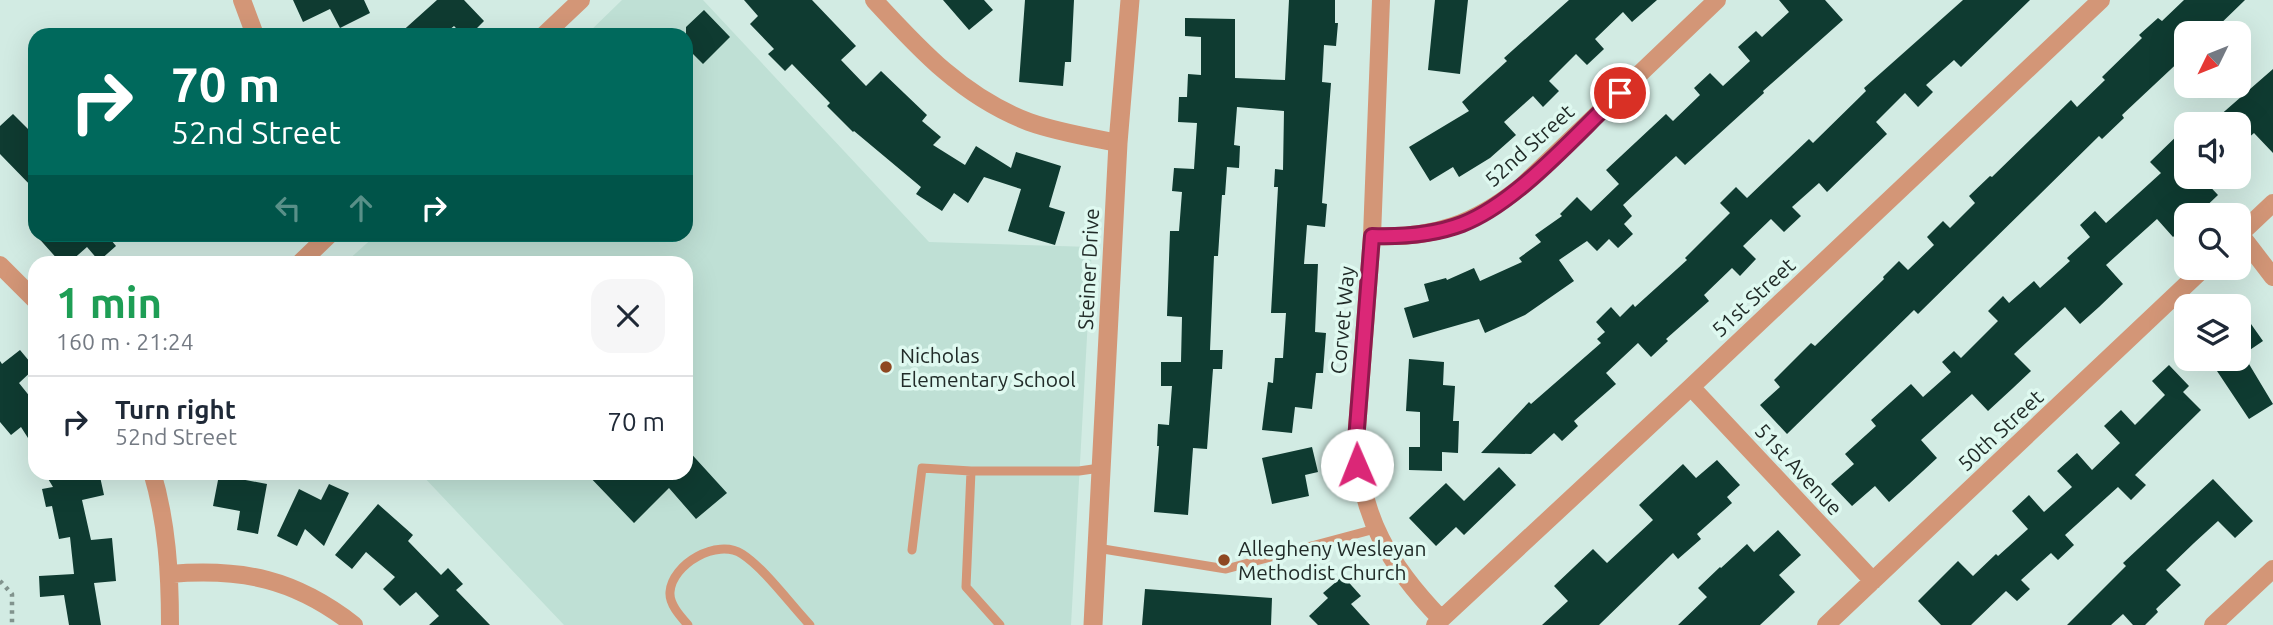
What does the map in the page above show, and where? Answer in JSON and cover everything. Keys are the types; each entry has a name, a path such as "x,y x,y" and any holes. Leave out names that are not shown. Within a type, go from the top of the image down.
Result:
{"street":[{"path":"242,0 252,28"},
{"path":"551,28 581,0"},
{"path":"874,0 943,72 983,100 1052,129 1118,142"},
{"name":"Steiner Drive","path":"1093,625 1118,142 1130,0"},
{"name":"Corvet Way","path":"1381,0 1372,236 1356,441 1362,489 1375,530 1402,576 1438,622"},
{"name":"52nd Street","path":"1372,236 1419,235 1442,231 1464,223 1504,201 1717,0"},
{"name":"51st Street","path":"1438,622 2101,0"},
{"path":"2251,224 2273,203"},
{"path":"307,256 322,242"},
{"path":"2251,250 2273,277"},
{"path":"0,265 28,293"},
{"name":"50th Street","path":"1826,625 2191,280"},
{"name":"51st Avenue","path":"1691,387 1873,582"},
{"path":"154,480 165,532 170,574 170,625"},
{"path":"2213,625 2273,569"},
{"path":"170,574 232,572 270,580 320,601 354,625"}],"lane":[{"path":"912,550 922,468 1079,471 1100,468"},
{"path":"971,471 966,587 1000,625"},
{"path":"1097,548 1226,569 1375,530"},
{"path":"688,625 673,604 670,593 674,578 697,556 725,548 741,553 810,625"}],"path":[{"path":"0,581 12,594 12,625"}],"shaded area":[{"name":"Nicholas Elementary School","path":"622,0 703,0 929,242 1092,247 1071,625 564,625 427,480 693,480 693,256 353,256 368,242 693,242 693,28 593,28"}],"building":[{"path":"293,0 364,0 370,13 340,28 330,9 303,22"},
{"path":"437,0 464,0 484,21 477,28 406,28"},
{"path":"744,0 812,0 856,46 841,60 866,86 881,71 927,115 922,121 941,137 933,145 965,165 976,146 1011,168 1016,152 1061,166 1049,207 1065,212 1055,245 1008,231 1021,189 984,177 968,203 954,193 942,211 916,194 921,187 853,132 827,106 830,103 792,64 785,71 768,54 774,49 750,24 758,16"},
{"path":"943,0 984,0 993,10 969,30"},
{"path":"1025,0 1074,0 1071,62 1065,62 1063,86 1019,82"},
{"path":"1289,0 1335,0 1335,23 1338,23 1336,46 1324,45 1322,82 1331,83 1322,203 1327,204 1325,227 1307,225 1304,264 1318,264 1315,332 1326,333 1323,373 1316,373 1312,409 1295,407 1292,433 1262,430 1268,382 1273,383 1275,358 1283,358 1286,313 1271,313 1278,187 1274,187 1275,169 1283,170 1284,111 1237,107 1234,145 1240,146 1239,168 1227,167 1225,195 1222,195 1218,256 1214,256 1210,350 1223,350 1222,369 1213,369 1207,449 1193,448 1188,515 1154,512 1158,424 1169,425 1172,386 1161,386 1161,362 1181,362 1182,317 1167,316 1170,231 1179,231 1182,192 1172,191 1174,168 1194,169 1197,123 1178,122 1179,97 1187,97 1188,74 1201,75 1201,37 1185,36 1185,18 1235,19 1235,78 1285,80"},
{"path":"1435,0 1468,0 1460,74 1428,70"},
{"path":"1569,0 1657,0 1632,22 1623,12 1595,39 1604,49 1587,65 1576,54 1549,81 1559,91 1543,107 1533,96 1504,122 1516,135 1490,158 1459,177 1453,167 1430,181 1409,147 1469,111 1462,102 1507,61 1504,58"},
{"path":"1779,0 1825,0 1843,20 1685,165 1676,156 1623,205 1632,216 1624,224 1633,234 1618,248 1609,239 1597,251 1587,241 1559,260 1574,281 1525,315 1485,333 1479,319 1413,338 1404,308 1429,301 1424,284 1446,278 1447,280 1474,268 1480,281 1522,262 1519,258 1541,242 1535,235 1562,216 1560,214 1577,197 1591,211 1619,184 1606,170 1666,114 1673,121 1700,95 1694,88 1710,73 1723,86 1750,61 1738,47 1756,31 1762,37 1789,12"},
{"path":"1963,0 2030,0 1961,67 1954,60 1926,85 1933,92 1918,107 1905,93 1876,122 1887,134 1827,192 1819,183 1792,207 1801,216 1784,232 1771,219 1743,246 1756,259 1740,276 1732,268 1704,295 1709,301 1666,339 1668,341 1651,357 1638,343 1606,373 1616,384 1574,421 1578,426 1562,441 1554,433 1531,454 1481,453 1529,402 1531,404 1601,343 1597,339 1605,332 1596,322 1611,307 1620,317 1633,304 1635,307 1687,260 1685,258 1730,213 1720,203 1736,187 1747,198 1809,139 1813,143 1866,91 1864,88"},
{"path":"2184,0 2245,0 2223,21 2174,21 2174,66 2122,115 2124,118 2102,139 2099,136 1918,314 1914,310 1787,434 1760,405 1780,387 1774,380 1811,343 1815,346 1899,261 1908,270 1934,245 1927,237 1943,221 1950,228 1975,203 1969,196 2071,100 2077,107 2105,80 2102,77 2142,38 2139,35 2158,18 2162,21"},
{"path":"704,10 730,37 703,64 693,54 693,28 686,27"},
{"path":"2273,69 2273,153 2254,133 2251,136 2251,112 2224,112 2240,98 2251,98 2251,88"},
{"path":"13,114 28,129 28,183 0,154 0,126"},
{"path":"2174,139 2174,189 2212,189 2218,195 2210,203 2174,203 2174,236 2157,219 2106,265 2123,284 2080,324 2065,307 2014,354 2031,371 2013,388 1988,411 1972,394 1921,440 1937,458 1889,502 1875,486 1852,506 1831,484 1854,464 1845,454 1876,426 1871,420 1911,384 1923,397 1951,372 1942,362 1954,351 1961,358 1998,321 1988,311 2003,296 2009,303 2034,281 2040,288 2070,261 2067,258 2090,237 2080,225 2095,211 2106,223 2161,173 2150,162"},
{"path":"42,242 113,242 116,246 105,256 95,256 87,247 77,256 55,256"},
{"path":"2251,324 2263,341 2251,349"},
{"path":"20,350 28,360 28,375 19,383 28,394 28,438 21,427 11,435 0,422 0,361 2,364"},
{"path":"1409,359 1444,362 1443,385 1455,386 1453,421 1459,421 1458,453 1442,452 1442,471 1409,470 1409,447 1420,447 1420,412 1406,411"},
{"path":"2169,365 2189,386 2183,392 2201,410 2135,475 2146,485 2131,500 2118,487 2065,535 2074,545 2058,560 2051,553 2021,580 2030,589 2017,601 2006,591 1971,625 1941,625 1918,601 1958,561 1973,576 2028,529 2012,511 2029,495 2044,512 2072,487 2057,471 2077,453 2092,470 2120,443 2104,426 2121,410 2135,425 2165,395 2152,381"},
{"path":"2251,367 2273,404 2249,419 2217,371 2251,371"},
{"path":"1312,447 1318,472 1305,475 1309,496 1272,504 1262,458"},
{"path":"693,456 727,493 696,519 669,488 634,523 593,480 693,480"},
{"path":"1717,460 1740,485 1727,497 1732,503 1697,534 1701,539 1678,559 1673,553 1599,625 1542,625 1568,601 1554,586 1593,549 1607,563 1653,520 1639,505 1683,464 1696,478"},
{"path":"1499,467 1516,485 1464,535 1456,527 1436,546 1409,518 1446,483 1464,501"},
{"path":"2213,479 2253,521 2235,538 2218,521 2194,543 2166,570 2181,585 2156,609 2158,612 2145,625 2133,625 2123,614 2111,625 2067,625 2126,566 2123,563"},
{"path":"49,480 101,480 104,495 82,500 91,540 112,538 116,581 94,583 101,625 69,625 64,595 40,597 39,576 74,574 70,537 59,539 52,506 46,507 42,489 53,487"},
{"path":"218,480 246,480 267,484 258,534 237,530 240,511 213,506"},
{"path":"329,484 349,493 324,546 305,529 297,546 277,536 299,489 321,500"},
{"path":"378,504 413,535 408,541 441,575 448,568 463,584 456,590 490,625 429,625 439,616 416,592 400,606 383,589 395,577 366,552 352,569 335,555"},
{"path":"1778,530 1801,555 1779,575 1795,592 1760,625 1678,625 1707,597 1698,588 1720,567 1747,544 1754,552"},
{"path":"1343,576 1361,596 1351,604 1370,625 1318,625 1309,616 1328,598 1323,593"},
{"path":"1145,589 1272,598 1271,625 1142,625"}],"place":[{"name":"Nicholas Elementary School","path":"886,367"},
{"name":"Allegheny Wesleyan Methodist Church","path":"1224,560"}],"route":[{"path":"1357,465 1356,441 1372,236 1396,237 1442,231 1484,213 1522,186 1620,93"}]}
